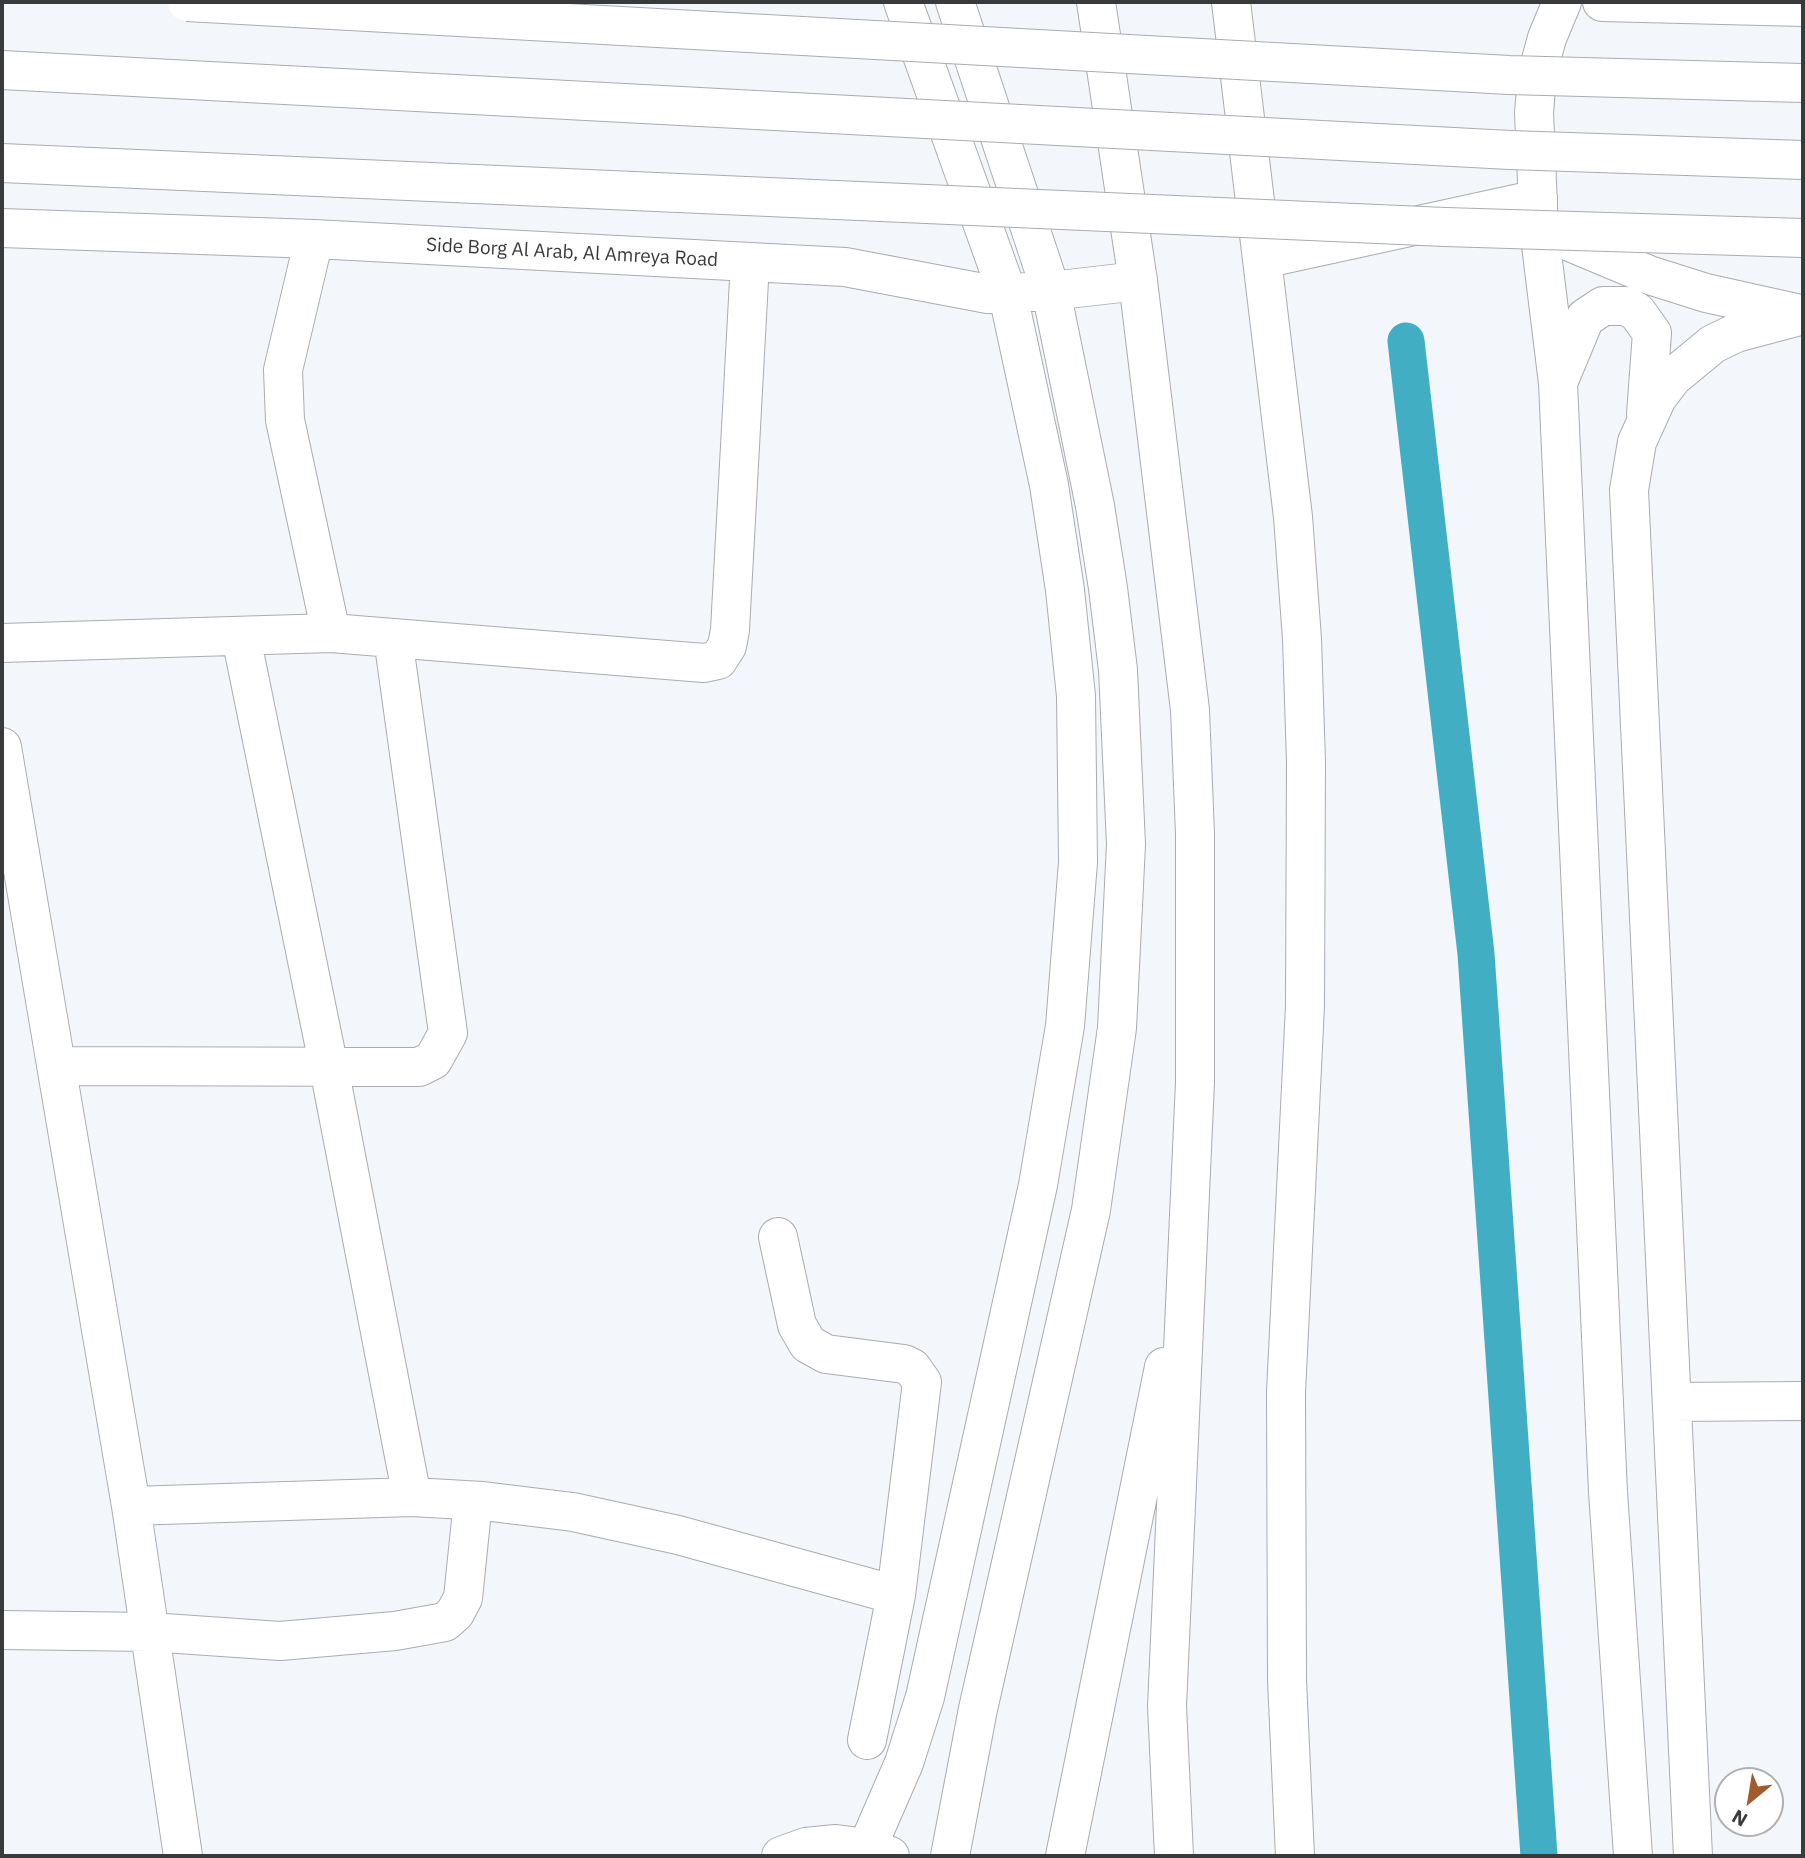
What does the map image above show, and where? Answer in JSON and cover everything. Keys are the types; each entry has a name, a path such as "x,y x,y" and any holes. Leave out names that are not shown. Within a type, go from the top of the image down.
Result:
{"main road":[{"path":"187,2 1509,75 1803,83"},
{"path":"781,1856 806,1847 836,1844 878,1852 925,1698 1038,1185 1065,1026 1073,944 1078,862 1076,696 1065,590 1049,485 1008,295 902,2"},
{"path":"950,1856 978,1709 1091,1210 1115,1041 1124,936 1126,844 1118,670 1095,506 1052,291 955,2"},
{"path":"1096,2 1138,281 1190,710 1196,958 1189,1245 1167,1706 1174,1856"},
{"path":"1231,2 1293,517 1306,762 1305,1006 1286,1405 1287,1680 1295,1856"},
{"path":"1562,2 1547,38 1537,75 1534,113 1538,214 1558,383 1608,1492 1633,1856"},
{"path":"1602,2 1803,7"},
{"path":"2,71 1510,150 1803,160"},
{"path":"2,163 1445,227 1803,238"},
{"path":"1263,259 1538,214 1649,275 1706,293 1803,315"},
{"name":"Side Borg Al Arab, Al Amreya Road","path":"2,229 314,239 845,267 948,289 1008,295 1138,281"},
{"path":"314,239 283,370 285,420 331,633"},
{"path":"2,643 331,633 704,663 719,660 727,646 730,630 750,262"},
{"path":"1558,383 1585,318 1603,306 1626,306 1637,312 1652,333 1646,419 1631,466 1629,490 1693,1856"},
{"path":"1646,419 1673,377 1713,344 1760,324 1803,315"},
{"path":"241,637 330,1068 412,1497"},
{"path":"56,1066 419,1067 433,1060 448,1033 393,638"},
{"path":"2,747 131,1506 183,1856"},
{"path":"778,1237 797,1325 808,1344 827,1354 904,1364 912,1368 922,1382 896,1595 867,1740"},
{"path":"1065,1856 1189,1245"},
{"path":"1672,1402 1803,1401"},
{"path":"131,1506 412,1497 573,1512 665,1532 896,1595"},
{"path":"2,1630 150,1632 280,1641 395,1631 445,1622 456,1613 463,1598 473,1501"}],"waterway":[{"path":"1406,341 1476,954 1539,1856"}]}
